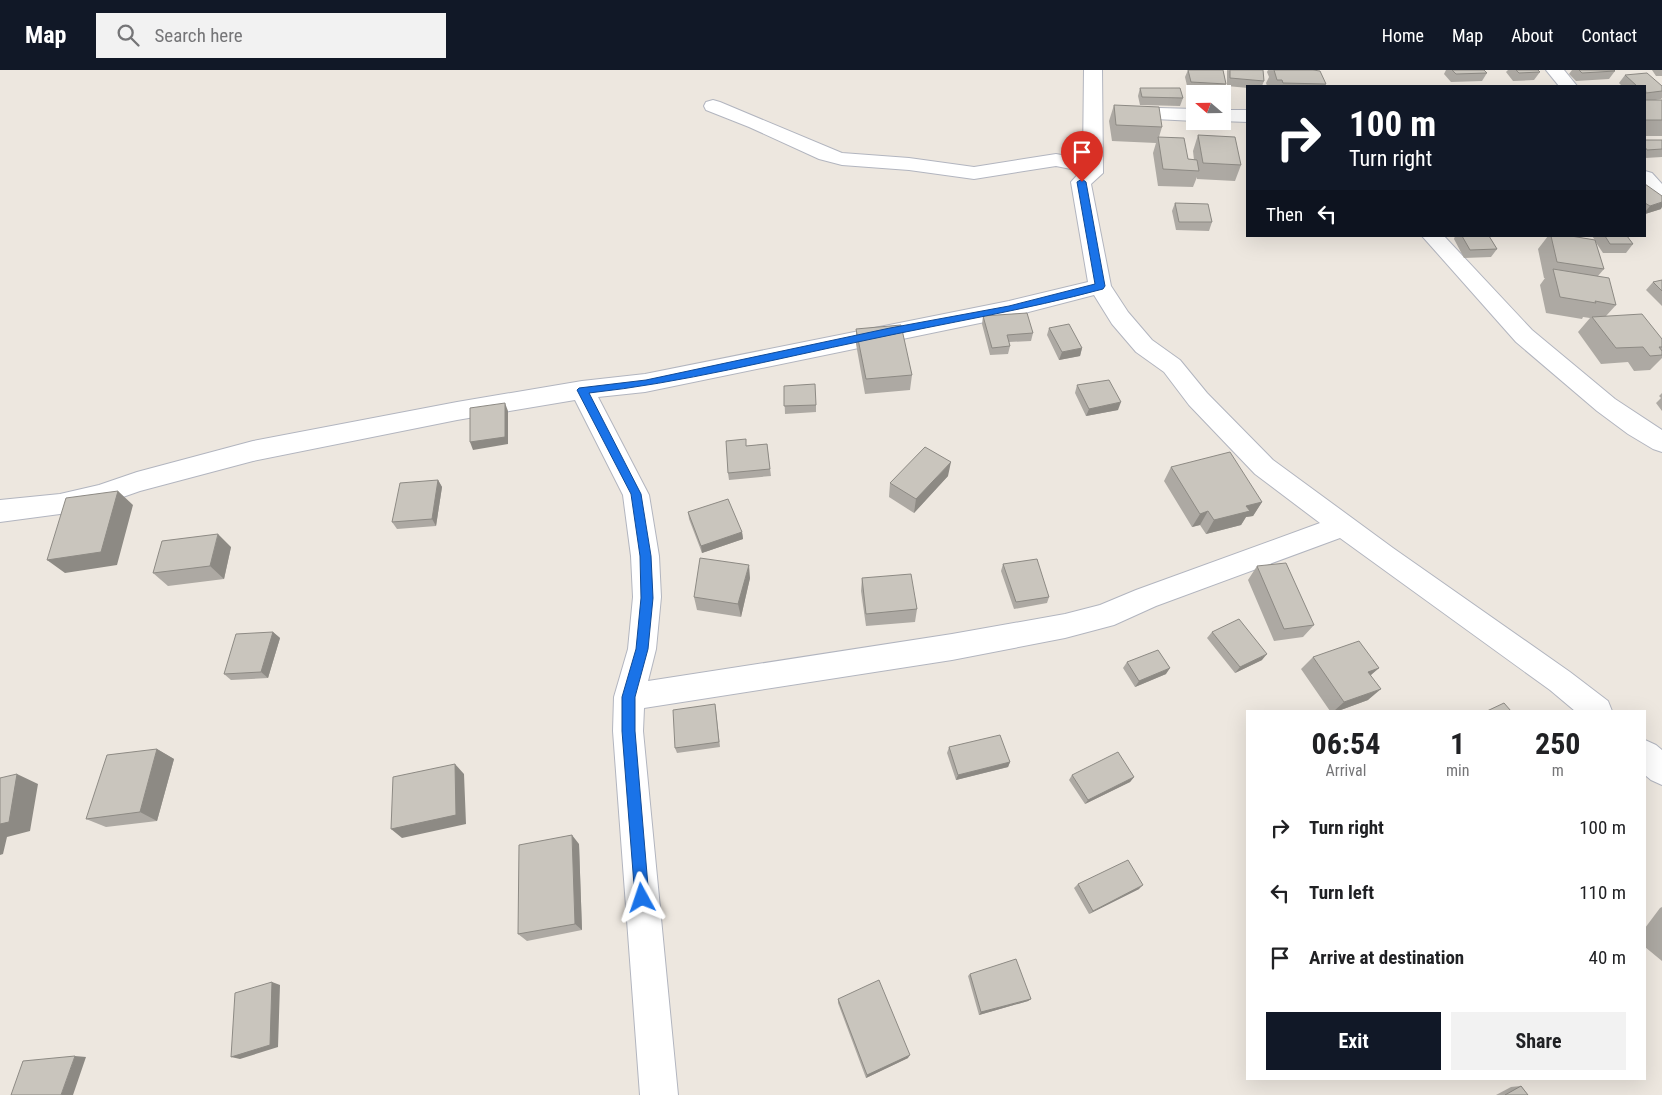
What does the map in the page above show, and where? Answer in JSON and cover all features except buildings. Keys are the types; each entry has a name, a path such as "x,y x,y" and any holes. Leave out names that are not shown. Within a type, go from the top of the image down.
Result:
{"street":[{"path":"1093,70 1093,173"},
{"path":"1556,70 1567,85"},
{"path":"713,106 756,123 780,136 826,155 842,159 909,164 974,173 1056,160 1088,166 1093,173"},
{"path":"1093,112 1186,115"},
{"path":"1231,116 1246,116"},
{"path":"1093,173 1082,182 1100,286 1120,318 1144,346 1172,366 1198,399 1264,467 1342,526 1560,681 1596,710"},
{"path":"1646,178 1662,196"},
{"path":"1433,237 1524,336 1606,406 1662,442"},
{"path":"0,511 60,504 100,495 136,482 253,451 456,411 582,390 646,383 1009,309 1100,286"},
{"path":"582,390 636,494 645,556 646,606 642,649 629,697 628,731 659,1095"},
{"path":"629,697 952,648 1065,626 1104,616 1146,598 1342,526"},
{"path":"1646,756 1662,770"}],"route":[{"path":"642,898 628,731 629,697 642,649 647,598 645,556 636,494 582,390 646,383 1009,309 1100,286 1091,245 1082,182"}]}
